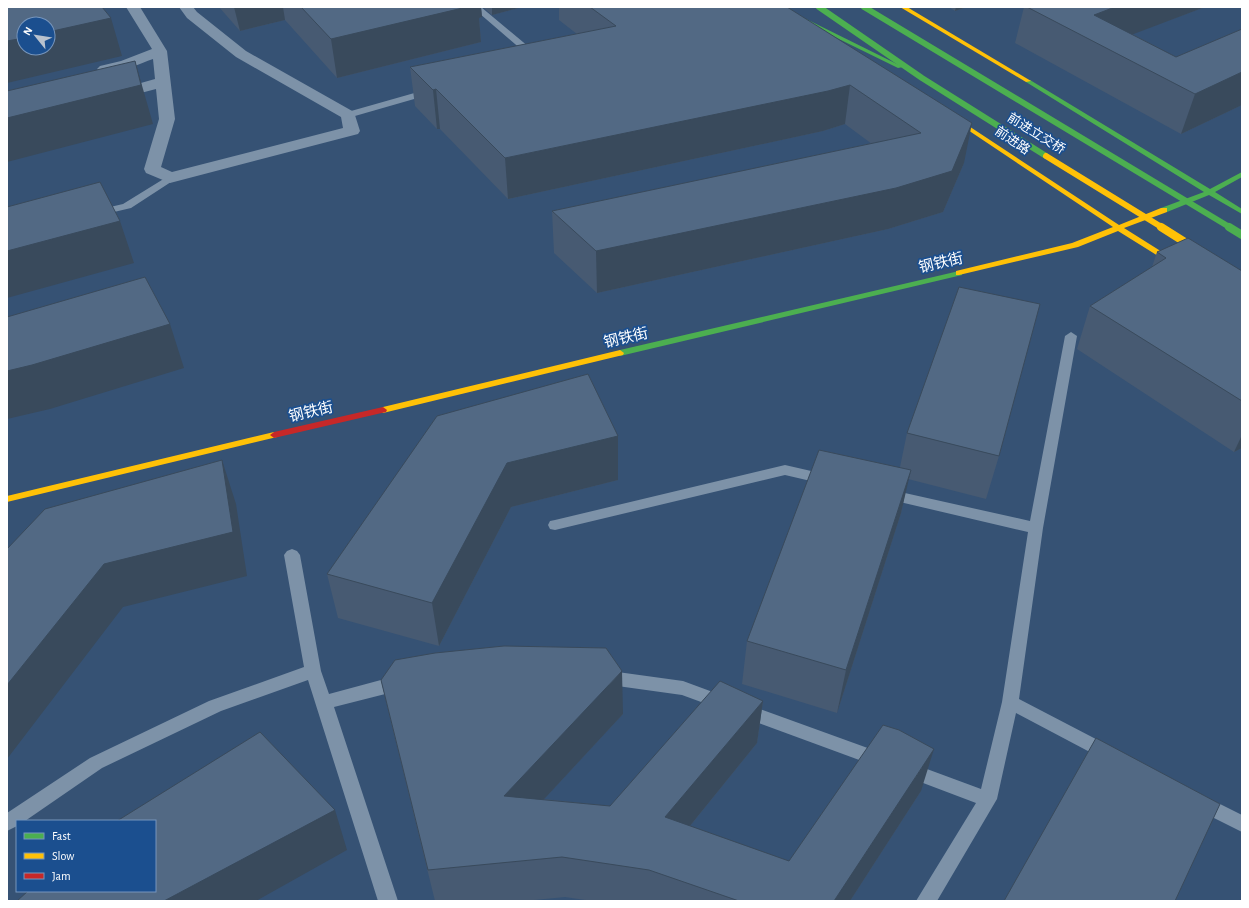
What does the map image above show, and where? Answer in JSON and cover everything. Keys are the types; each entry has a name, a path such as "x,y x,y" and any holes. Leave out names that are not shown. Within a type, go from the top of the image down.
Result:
{"main road":[{"name":"前进立交桥","path":"819,7 922,78 1242,278"},
{"name":"前进立交桥","path":"864,7 962,64 1180,199 1242,235"},
{"path":"903,7 988,56 1208,193 1242,212"},
{"path":"779,11 800,18 922,78"},
{"path":"779,11 815,36"},
{"name":"前进路","path":"935,106 1118,228 1190,272"},
{"name":"钢铁街","path":"7,499 1075,245 1208,193 1242,174"}],"street":[{"path":"133,7 160,52 167,119 152,169 170,178 352,131 348,115 241,54 192,15 186,7"},
{"path":"89,73 126,64 160,52"},
{"path":"96,99 163,82"}],"lane":[{"path":"476,7 526,48 529,63 522,65"},
{"path":"348,115 438,89"},
{"path":"90,215 127,206 170,178"},
{"path":"926,901 988,799 1010,702 1036,528 1071,336"},
{"path":"555,525 784,470 846,484"},
{"path":"876,491 1036,528"},
{"path":"292,555 313,671 388,901"},
{"path":"7,823 96,763 215,706 313,671"},
{"path":"586,675 683,688 988,799"},
{"path":"324,703 392,684 416,683"},
{"path":"1010,702 1122,761"},
{"path":"1186,794 1242,824"}],"building":[{"path":"7,7 102,7 111,18 56,30 56,16 16,16 16,39 7,41"},
{"path":"301,7 467,7 331,39"},
{"path":"590,7 787,7 972,123 952,171 896,188 596,251 552,211 921,133 850,85 828,91 505,158 436,89 433,90 410,67 616,26"},
{"path":"1027,7 1115,7 1094,15 1176,57 1242,29 1242,72 1195,94"},
{"path":"135,61 141,85 7,118 7,91"},
{"path":"100,182 120,221 7,251 7,207"},
{"path":"1188,238 1242,271 1242,401 1090,306 1166,258 1157,252"},
{"path":"145,277 170,324 7,371 7,317"},
{"path":"959,287 1040,304 999,456 907,433"},
{"path":"588,374 618,436 507,463 432,603 327,574 437,416"},
{"path":"819,450 911,470 846,670 747,641"},
{"path":"222,460 233,532 104,564 7,685 7,549 45,509"},
{"path":"504,646 606,648 622,671 504,796 610,806 720,681 763,701 665,817 789,861 883,725 899,730 934,749 834,901 739,901 649,870 562,857 428,870 381,680 395,660 435,653"},
{"path":"260,732 335,810 164,901 17,901 27,892 156,892 156,820 119,820"},
{"path":"1096,738 1220,804 1175,901 1004,901"}],"traffic: fast":[{"path":"782,7 800,18 900,67"},
{"path":"819,7 922,78 1046,156"},
{"path":"864,7 1242,235"},
{"path":"1028,81 1242,212"},
{"path":"1164,210 1208,193 1242,174"},
{"path":"1199,251 1242,278"},
{"path":"620,353 959,273"}],"traffic: slow":[{"path":"903,7 1028,81"},
{"path":"946,113 1119,228 1182,267"},
{"path":"1046,156 1199,251"},
{"path":"959,273 1075,245 1164,210"},
{"path":"383,410 620,353"},
{"path":"7,499 274,435"}],"traffic: jam":[{"path":"274,435 383,410"}]}
